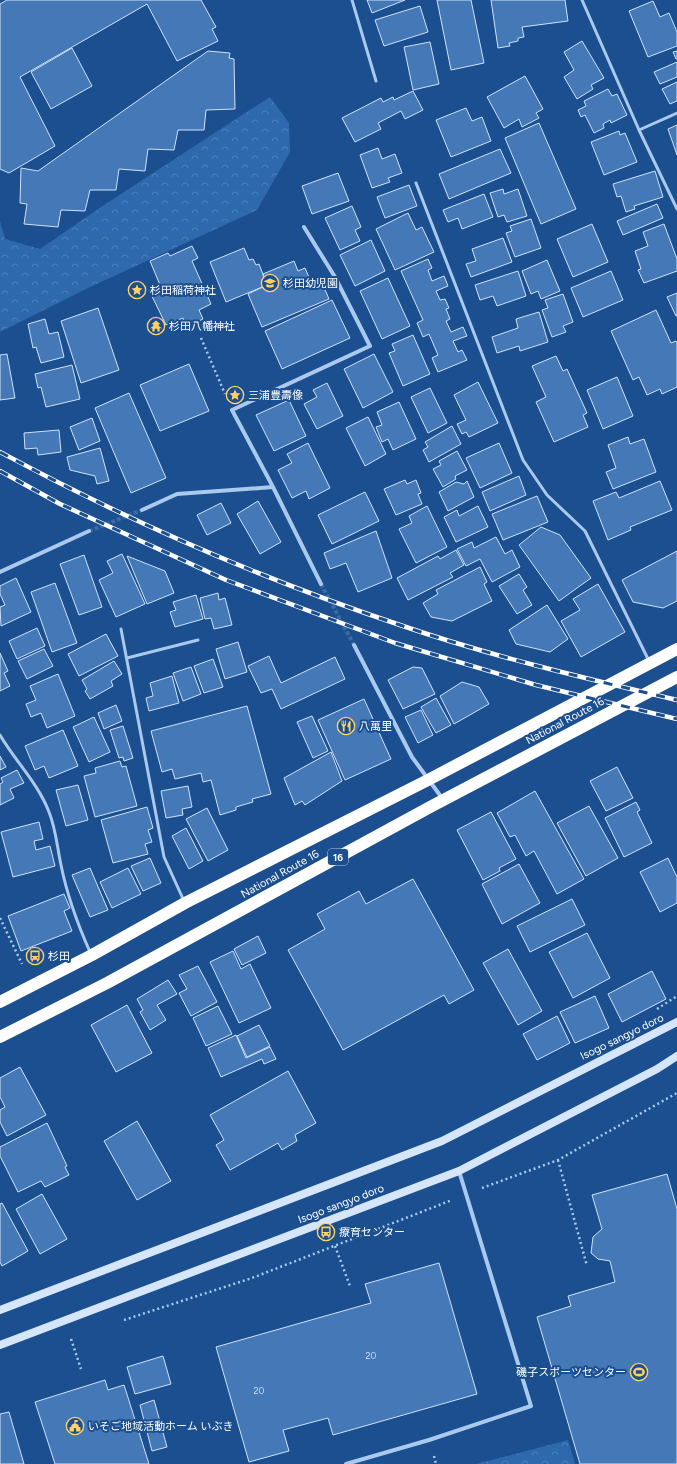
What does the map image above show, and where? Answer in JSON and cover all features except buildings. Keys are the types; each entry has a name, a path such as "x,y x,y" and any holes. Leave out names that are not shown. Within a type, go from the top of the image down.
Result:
{"highway":[{"name":"National Route 16","path":"0,1002 92,955 185,903 428,780 677,649"},
{"name":"National Route 16","path":"0,1037 107,984 443,800 677,677"}],"street":[{"path":"304,227 335,277 370,346 232,410 321,584"},
{"path":"142,510 177,494 272,487"},
{"path":"0,572 89,531"},
{"path":"354,645 412,756 443,800"},
{"name":"Isogo sangyo doro","path":"0,1310 442,1141 677,1022"},
{"name":"Isogo sangyo doro","path":"0,1345 459,1171 657,1069 677,1056"},
{"path":"346,1464 429,1440 531,1406 465,1195 459,1171"}],"lane":[{"path":"352,0 376,81"},
{"path":"582,0 639,130 677,208"},
{"path":"639,130 677,113"},
{"path":"416,183 523,460 547,495 585,531 650,663"},
{"path":"121,629 164,857 185,903"},
{"path":"127,658 198,640"},
{"path":"0,735 41,794 49,812 56,835 61,867 82,934 92,955"}],"path":[{"path":"202,338 232,410"},
{"path":"0,918 22,964"},
{"path":"116,1323 252,1278 558,1160 677,1093"},
{"path":"558,1160 587,1266"},
{"path":"335,1246 350,1286"},
{"path":"71,1338 81,1368"}],"green space":[{"path":"270,97 289,123 290,152 257,210 86,289 0,332 0,221 5,239 40,249 101,207"},
{"path":"568,1440 575,1464 476,1464"}],"tunnel":[{"path":"89,531 142,510"},
{"path":"321,584 354,645"}],"railway":[{"path":"0,452 97,502 146,525 247,568 348,607 468,647 503,657 677,700"},
{"path":"0,471 60,504 226,580 395,643 536,685 677,719"}],"place":[{"name":"杉田幼児園","path":"270,283"},
{"name":"杉田稲荷神社","path":"137,290"},
{"name":"杉田八幡神社","path":"156,326"},
{"name":"三浦豊壽像","path":"235,395"},
{"name":"八萬里","path":"346,726"},
{"name":"杉田","path":"35,956"},
{"name":"療育センター","path":"326,1232"},
{"name":"磯子スポーツセンター","path":"639,1372"},
{"name":"いそご地域活動ホーム いぶき","path":"75,1426"}]}
